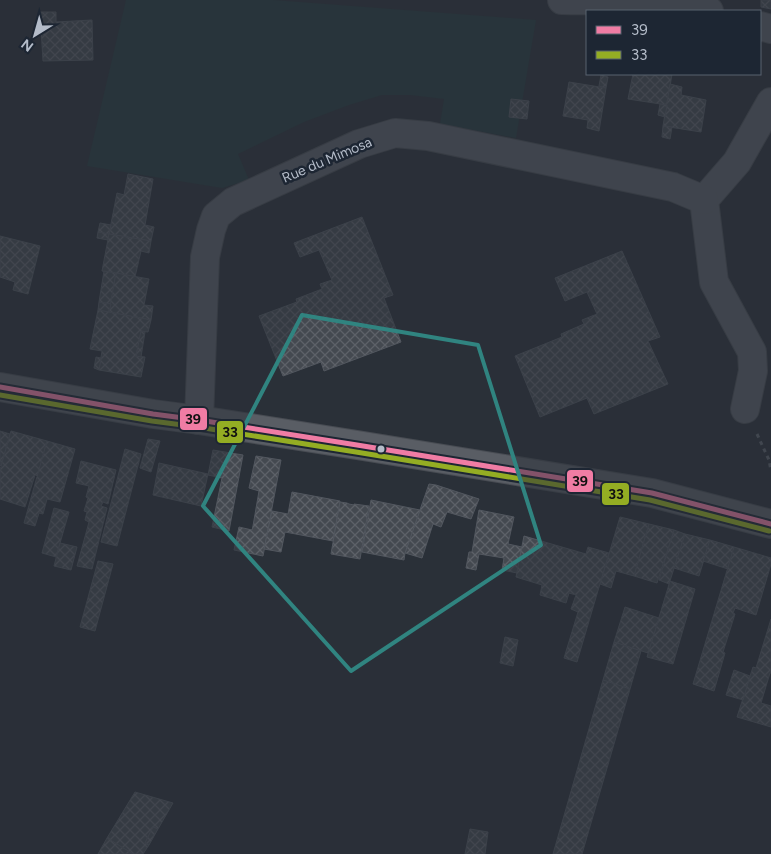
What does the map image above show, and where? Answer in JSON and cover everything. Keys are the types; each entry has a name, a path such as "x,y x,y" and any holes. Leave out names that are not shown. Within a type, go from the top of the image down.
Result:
{"street":[{"path":"562,0 659,3 706,10"},
{"path":"745,409 753,372 752,352 714,282 704,200 736,162 771,102"},
{"name":"Rue du Mimosa","path":"200,420 205,257 216,216 233,202 359,144 395,133 428,136 673,187 704,200"},
{"path":"0,387 153,414 652,493 771,524"}],"path":[{"path":"745,409 769,460 771,471"}],"highlighted area":[{"path":"302,315 478,345 541,545 351,671 203,506"}],"green space":[{"path":"126,0 273,0 536,20 516,138 440,124 444,99 410,95 382,95 304,122 238,154 249,180 222,188 87,166"}],"building":[{"path":"761,0 771,0 771,9 761,7"},
{"path":"40,12 56,12 56,22 92,20 93,60 43,61"},
{"path":"601,75 608,77 606,88 599,86"},
{"path":"633,75 672,75 667,105 628,99"},
{"path":"569,82 606,88 599,131 587,128 588,120 563,116"},
{"path":"670,84 682,87 681,95 706,100 701,132 663,126"},
{"path":"511,99 529,101 527,119 509,117"},
{"path":"660,104 667,105 665,117 658,115"},
{"path":"663,126 672,127 670,139 662,137"},
{"path":"128,174 153,179 145,225 154,227 151,241 109,234 117,193 124,195"},
{"path":"362,217 393,295 384,298 401,342 324,371 321,362 283,376 259,316 297,302 296,299 322,289 320,284 332,280 319,250 300,257 294,243"},
{"path":"100,223 111,225 109,234 98,232"},
{"path":"98,232 109,234 108,240 97,238"},
{"path":"109,234 151,241 149,253 141,251 135,277 102,271"},
{"path":"0,236 40,246 28,294 13,290 15,282 0,277"},
{"path":"622,251 660,337 648,341 668,384 594,414 587,398 540,417 515,356 562,337 561,334 584,324 582,320 597,314 587,292 565,301 555,278"},
{"path":"104,271 116,273 111,304 99,302"},
{"path":"116,273 149,279 144,305 153,306 151,320 109,312"},
{"path":"99,302 111,304 109,312 98,310"},
{"path":"98,310 151,320 148,332 141,331 136,356 145,357 141,377 99,370 102,351 90,349"},
{"path":"141,331 145,332 141,357 136,356"},
{"path":"96,357 101,358 99,370 94,368"},
{"path":"0,431 10,434 1,466 0,465"},
{"path":"11,431 47,441 38,476 35,475 25,507 0,499 0,470"},
{"path":"148,439 160,441 151,472 140,468"},
{"path":"47,441 75,449 60,502 47,499 43,514 39,513 35,526 24,523"},
{"path":"125,449 141,454 117,546 101,542"},
{"path":"213,450 243,455 229,531 212,527 222,478 208,475"},
{"path":"256,456 281,460 263,556 234,550 239,527 252,530 253,526 259,491 249,488"},
{"path":"81,461 116,470 108,504 103,502 101,506 107,508 92,569 77,566 89,522 85,520 87,512 84,511 89,486 76,483"},
{"path":"159,463 208,474 201,506 153,495"},
{"path":"429,484 479,499 471,519 447,512 441,527 433,524 422,558 405,553"},
{"path":"292,492 340,501 333,541 285,532 281,552 264,549 272,511 288,514"},
{"path":"371,500 420,510 404,560 362,552"},
{"path":"340,502 369,506 360,559 331,554"},
{"path":"54,508 69,512 56,557 42,553"},
{"path":"479,510 514,517 508,544 522,547 517,573 502,570 504,558 479,554 476,570 466,568 469,552 472,552"},
{"path":"620,517 649,524 634,576 616,571 611,588 600,584"},
{"path":"649,524 674,530 657,583 634,576"},
{"path":"674,530 685,534 669,584 659,580"},
{"path":"685,534 710,540 699,576 674,568"},
{"path":"524,536 586,554 588,547 609,553 577,662 564,658 578,612 571,609 576,595 569,593 566,603 540,595 542,585 516,577"},
{"path":"710,540 734,547 728,569 703,561"},
{"path":"60,543 77,547 71,570 54,566"},
{"path":"734,547 771,558 771,564 756,615 735,608 714,691 693,684"},
{"path":"98,561 113,564 95,631 80,627"},
{"path":"670,581 695,589 673,664 647,657"},
{"path":"625,607 659,618 648,653 614,642"},
{"path":"771,619 771,673 761,703 771,706 771,727 737,717 753,667 756,668"},
{"path":"505,637 518,640 513,666 500,663"},
{"path":"614,642 641,651 630,689 603,680"},
{"path":"734,670 750,676 743,700 726,695"},
{"path":"603,680 630,689 582,854 553,854"},
{"path":"135,792 173,803 158,829 153,827 145,843 149,845 143,854 133,854 107,838"},
{"path":"153,827 158,829 149,845 145,843"},
{"path":"470,829 488,832 485,854 465,854"},
{"path":"107,838 133,854 98,854"}],"transit line":[{"name":"39","path":"0,387 153,414 652,493 771,524"},
{"name":"33","path":"0,395 650,500 769,531"}]}
